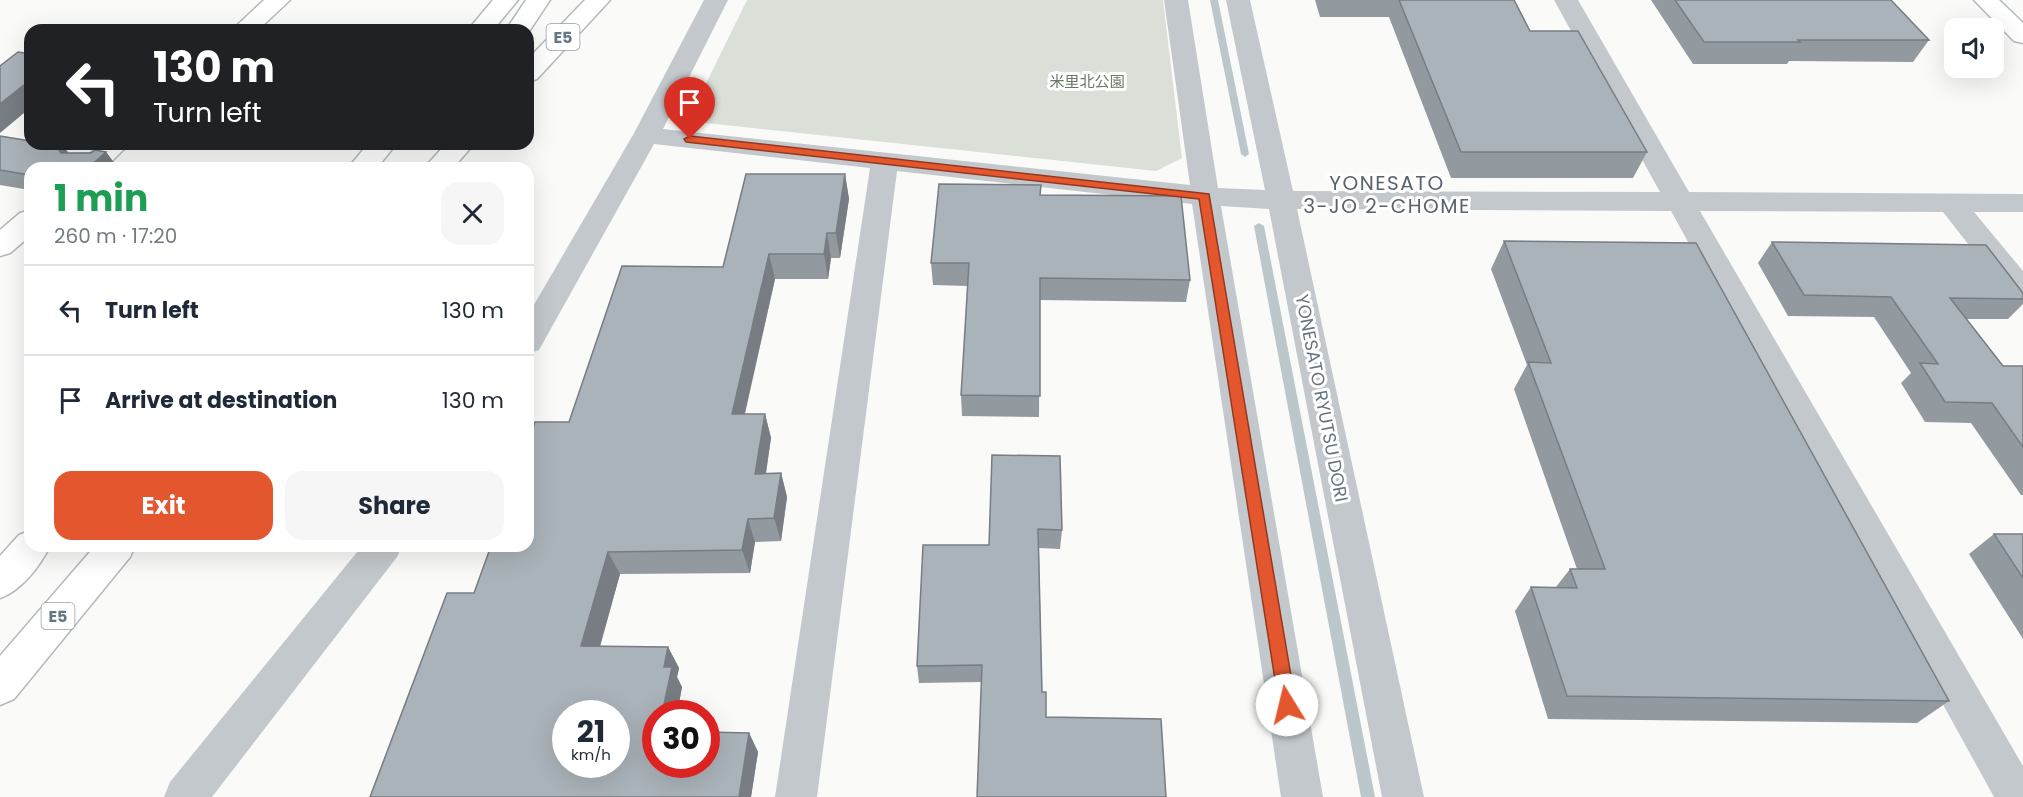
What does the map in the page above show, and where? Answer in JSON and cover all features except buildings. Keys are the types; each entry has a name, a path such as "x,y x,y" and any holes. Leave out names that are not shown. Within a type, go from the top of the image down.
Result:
{"main road":[{"path":"251,24 278,0"},
{"path":"485,24 506,0"},
{"path":"522,24 538,0"},
{"name":"E5","path":"534,68 598,0"},
{"path":"1986,0 2023,36"},
{"path":"96,162 109,150"},
{"path":"367,162 378,150"},
{"path":"444,162 455,150"},
{"path":"0,246 24,225"},
{"path":"0,582 27,552"},
{"name":"E5","path":"0,686 112,552"}],"street":[{"path":"534,331 646,135 716,0"},
{"path":"1176,0 1204,196 1302,797"},
{"name":"YONESATO RYUTSU DORI","path":"1238,0 1403,797"},
{"path":"1566,0 2017,797"},
{"path":"646,135 1204,196 1281,200 2023,203"},
{"path":"796,797 885,160"},
{"path":"1951,203 2023,292"},
{"path":"185,797 379,552"}],"green space":[{"name":"米里北公園","path":"747,0 1163,0 1182,158 1156,171 697,122 692,112"}],"waterway":[{"path":"1214,0 1245,154"},
{"path":"1259,226 1368,797"}],"district":[{"name":"YONESATO 3-JO 2-CHOME","path":"1387,194"}],"route":[{"path":"690,139 1204,196 1287,705"}]}
